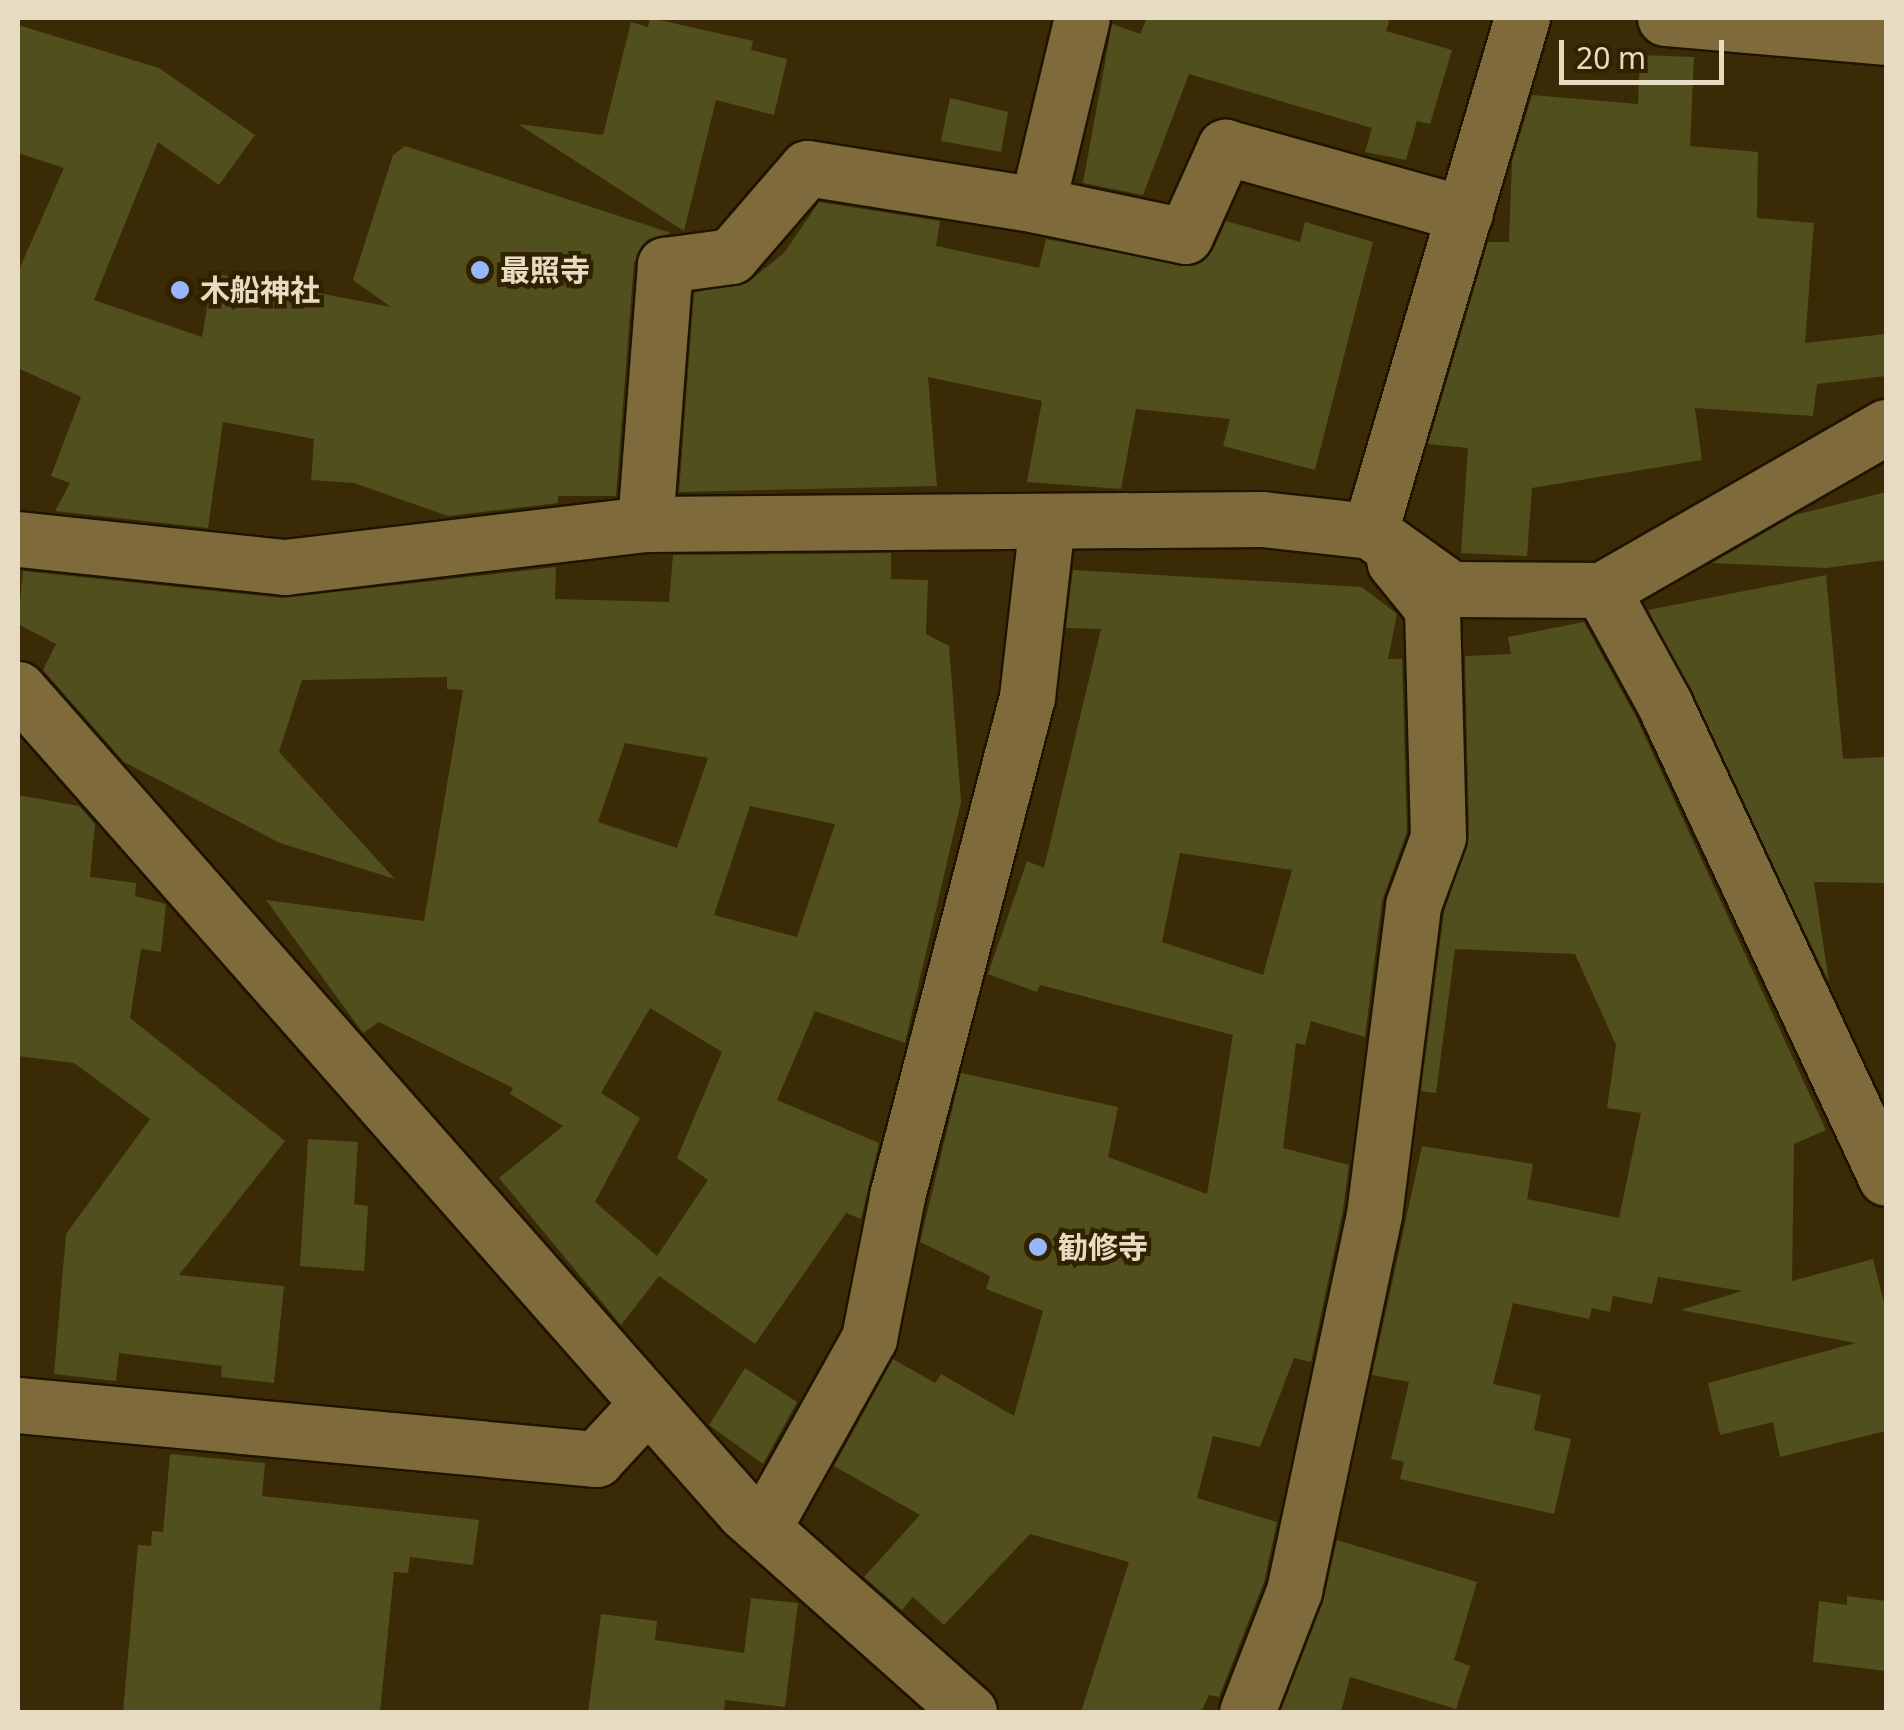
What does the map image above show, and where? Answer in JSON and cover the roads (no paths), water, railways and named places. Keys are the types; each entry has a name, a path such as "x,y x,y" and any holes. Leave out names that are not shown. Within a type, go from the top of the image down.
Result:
{"street":[{"path":"1037,205 1082,18"},
{"path":"1370,531 1522,18"},
{"path":"1665,18 1886,37"},
{"path":"645,524 665,265 731,256 807,168 1037,205 1185,236 1226,147 1465,214"},
{"path":"18,539 285,567 645,524 1262,519 1370,531 1452,590 1602,590 1886,427"},
{"path":"763,1528 869,1338 896,1196 1027,698 1046,521"},
{"path":"1247,1712 1294,1591 1374,1214 1414,905 1438,837 1432,608 1370,531"},
{"path":"1602,590 1664,703 1886,1178"},
{"path":"18,689 763,1528 969,1712"},
{"path":"18,1405 596,1459 648,1403"}],"place":[{"name":"最照寺","path":"480,270"},
{"name":"木船神社","path":"180,290"},
{"name":"勧修寺","path":"1038,1247"}]}
